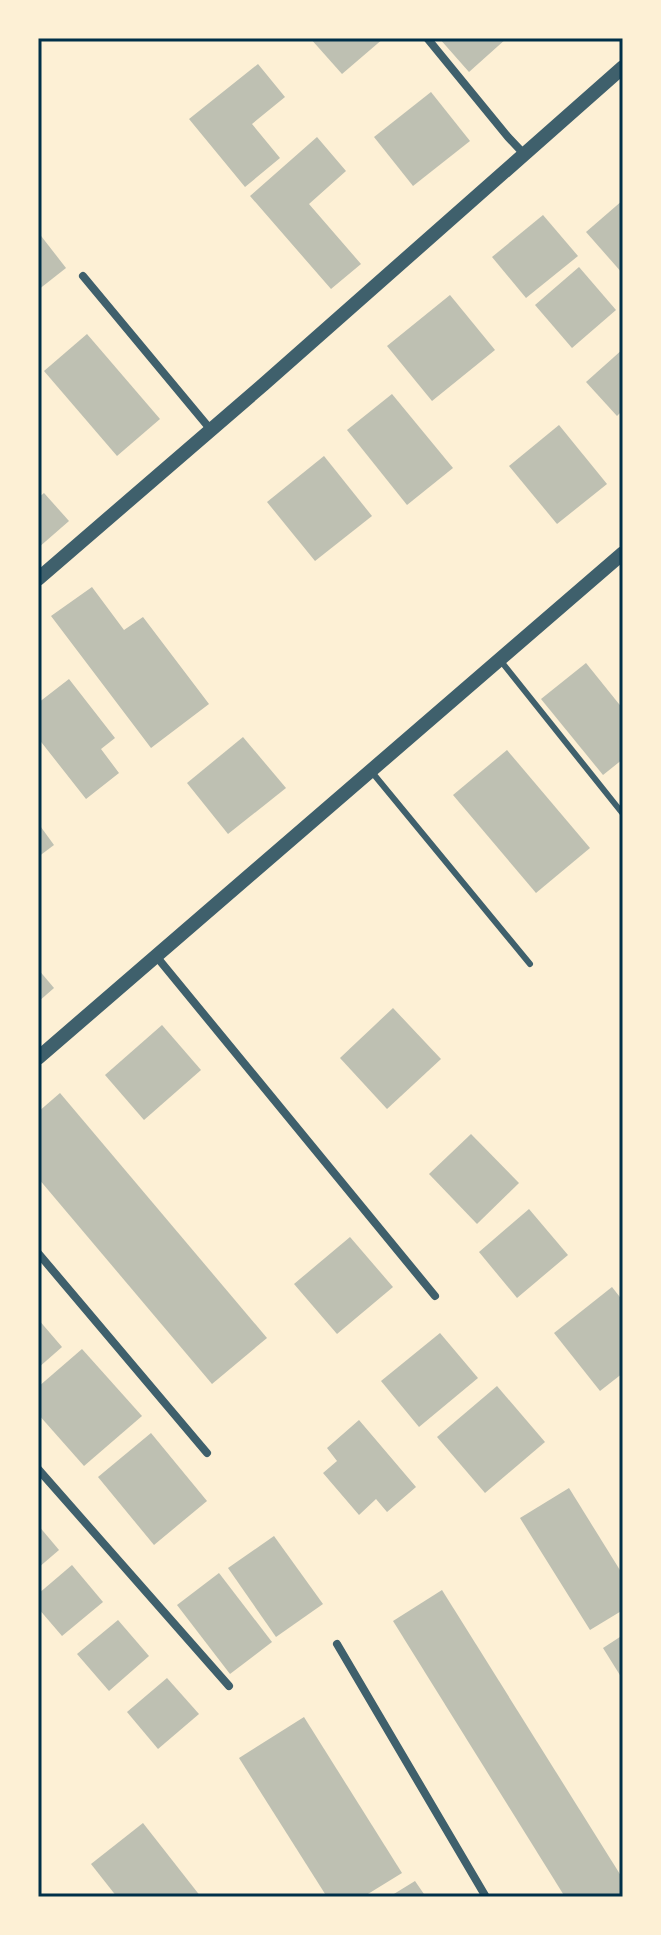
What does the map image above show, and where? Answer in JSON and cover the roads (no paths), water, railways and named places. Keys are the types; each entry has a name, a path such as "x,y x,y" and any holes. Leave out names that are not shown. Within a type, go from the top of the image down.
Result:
{"street":[{"path":"427,38 525,155"},
{"path":"38,579 623,67"},
{"path":"83,276 211,430"},
{"path":"38,1058 623,553"},
{"path":"156,956 435,1296"},
{"path":"38,1253 207,1453"},
{"path":"38,1469 229,1686"},
{"path":"337,1644 486,1897"}],"lane":[{"path":"500,660 623,814"},
{"path":"371,771 530,964"}]}
